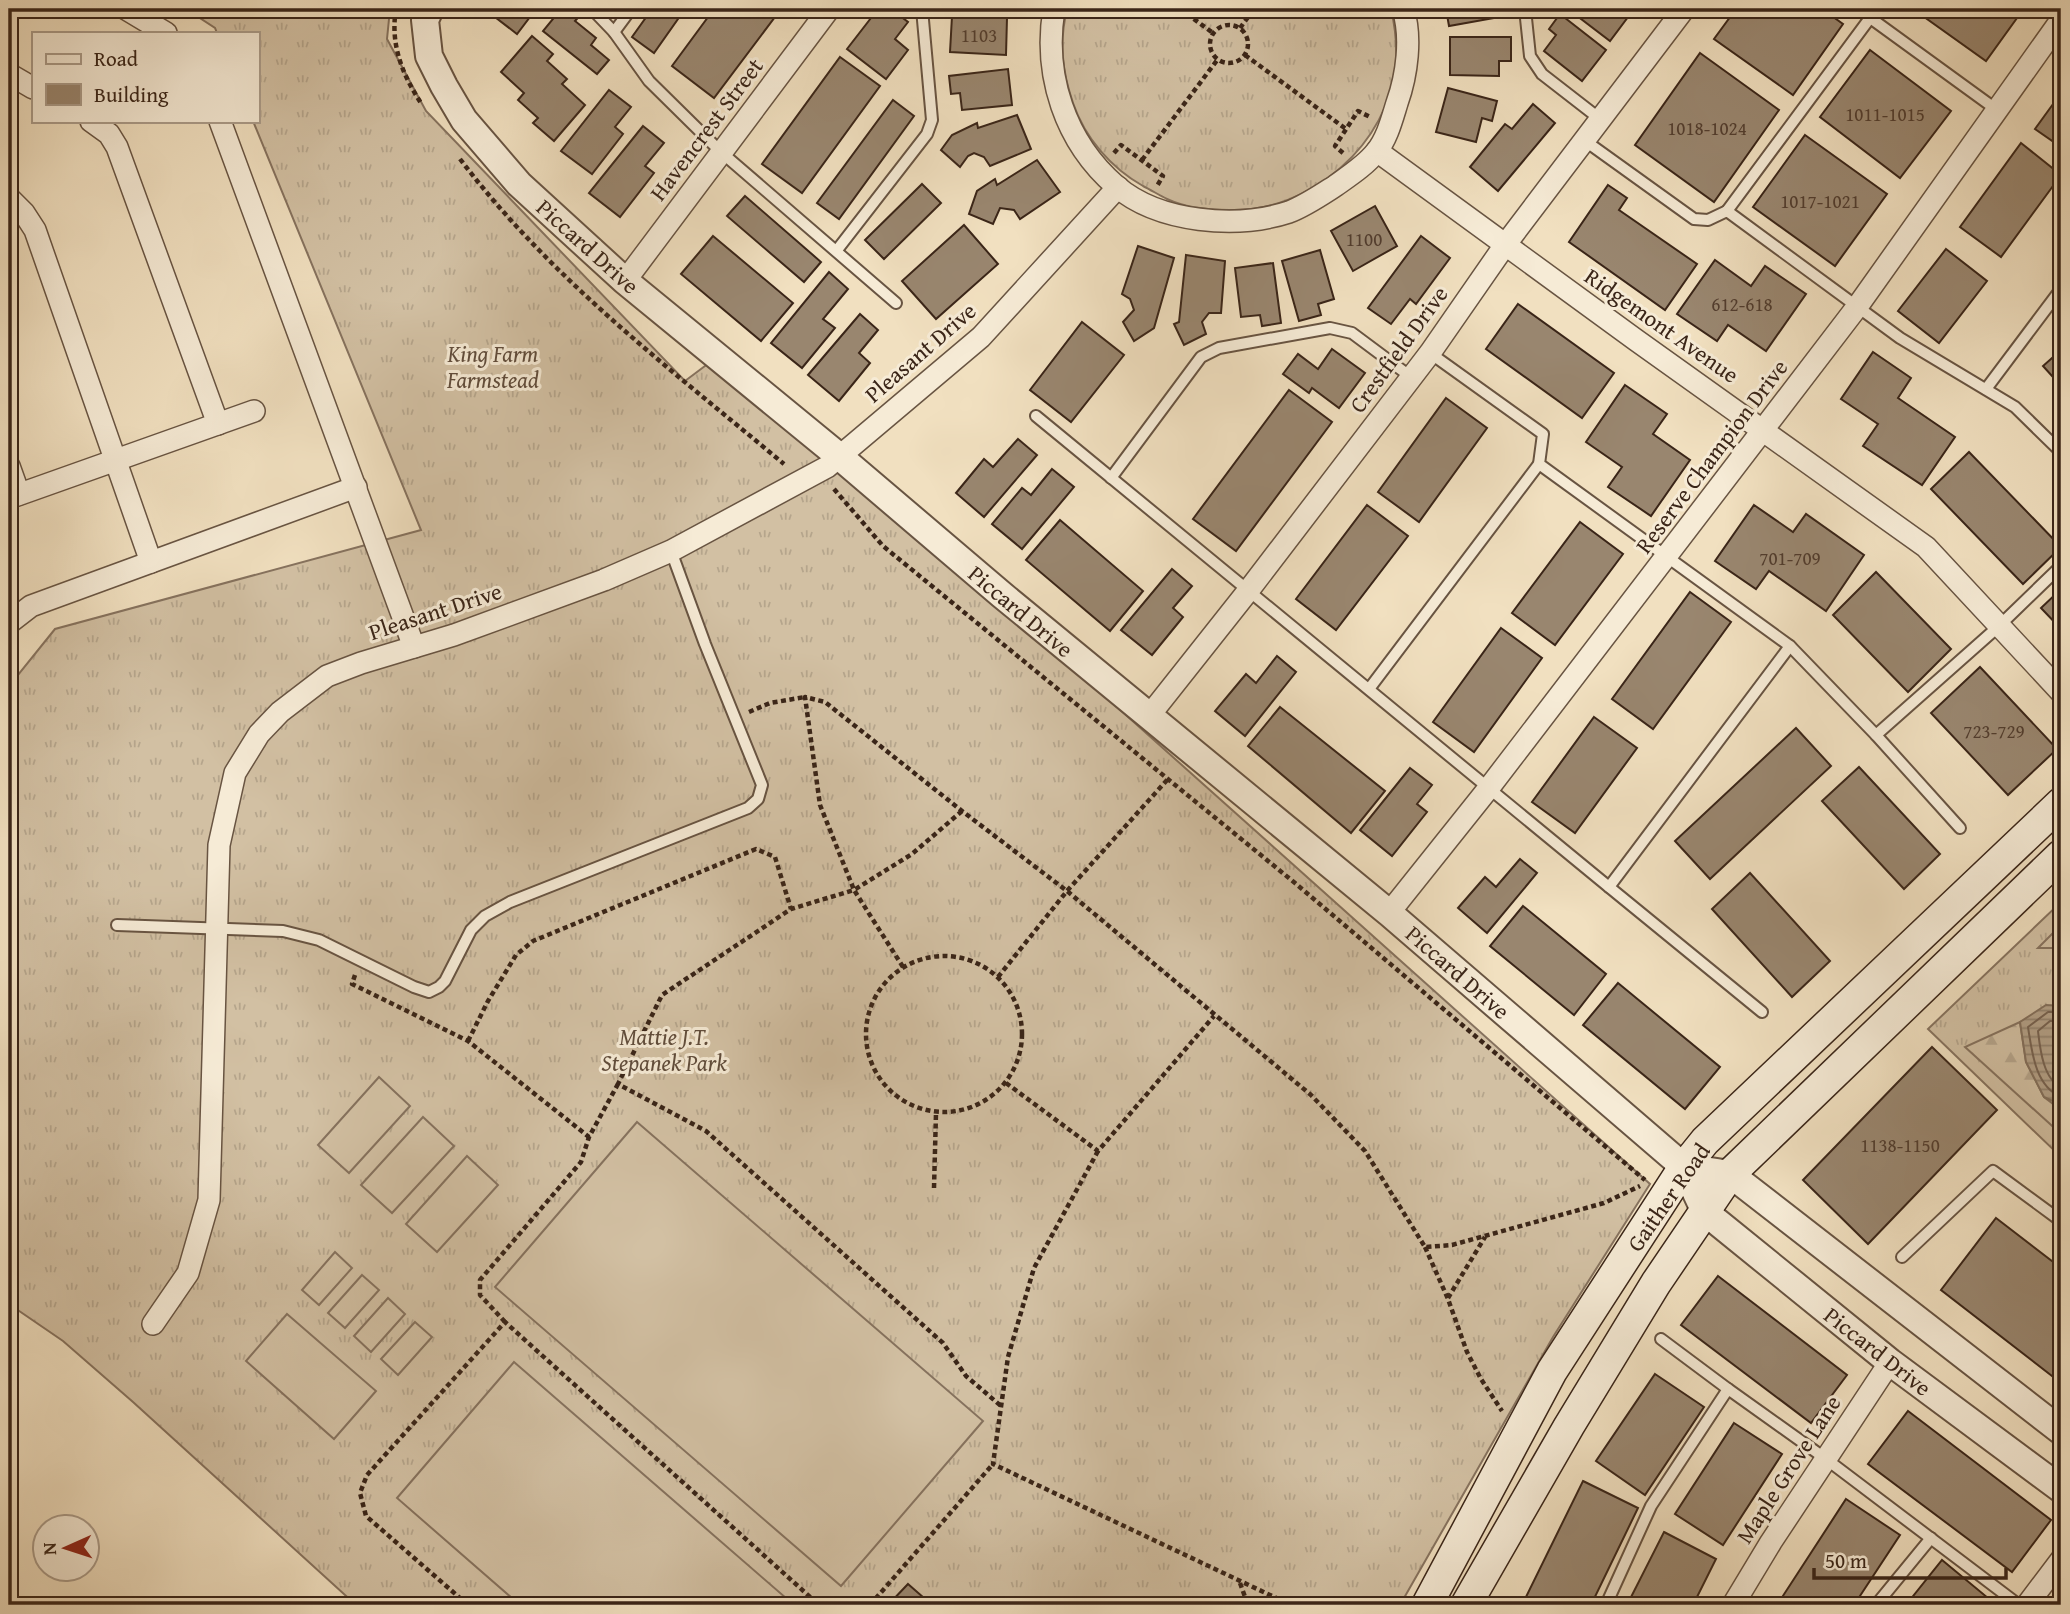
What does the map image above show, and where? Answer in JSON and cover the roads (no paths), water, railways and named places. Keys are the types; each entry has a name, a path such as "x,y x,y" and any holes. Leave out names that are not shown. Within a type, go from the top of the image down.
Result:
{"main road":[{"name":"Gaither Road","path":"1427,1605 1552,1371 1653,1190 1684,1167 1715,1131 2061,803"},
{"name":"Gaither Road","path":"1466,1605 1583,1402 1656,1283 1730,1174 2061,855"}],"street":[{"path":"126,9 164,32"},
{"name":"Piccard Drive","path":"430,9 425,20 429,56 464,120 519,184 625,281 1389,913 1684,1167 1704,1212 1889,1362 2061,1489"},
{"name":"Havencrest Street","path":"625,281 829,9"},
{"path":"1054,9 1050,57 1057,94 1068,122 1083,148 1099,169 1118,187 1138,200 1170,213 1206,221 1241,221 1289,212 1321,196 1377,151 1402,89 1407,51 1403,9"},
{"name":"Crestfield Drive","path":"1149,716 1430,353 1505,245 1684,9"},
{"name":"Reserve Champion Drive","path":"1389,913 1488,789 1857,307 2061,20"},
{"path":"9,74 32,87"},
{"path":"92,122 109,134 117,147 218,424"},
{"path":"220,122 414,647"},
{"name":"Ridgemont Avenue","path":"1377,151 1926,547 2061,692"},
{"name":"Pleasant Drive","path":"153,1324 188,1273 209,1200 219,845 235,773 259,734 298,696 327,676 454,635 671,551 840,457 981,337 1118,187"},
{"path":"9,198 24,213 35,230 151,562"},
{"path":"9,466 14,496 254,411"},
{"path":"9,623 31,606 356,487"},
{"path":"1684,1167 1730,1174 2061,1431"},
{"name":"Maple Grove Lane","path":"1733,1605 1889,1362"},
{"path":"2027,1605 2061,1560"}],"lane":[{"path":"592,9 614,32 649,81 721,152 896,303"},
{"path":"614,32 631,9"},
{"path":"837,250 927,134 932,120 922,9"},
{"path":"1525,9 1530,56 1542,74 1600,119"},
{"path":"1858,9 1997,110"},
{"path":"1584,140 1694,219 1708,220 1727,211 1870,18"},
{"path":"1727,211 1900,338 2015,407 2061,452"},
{"path":"1986,389 2061,289"},
{"path":"1111,478 1201,357 1219,348 1330,328 1352,333 1411,377"},
{"path":"1369,689 1539,464 1543,434 1430,353"},
{"path":"1035,416 1762,1012"},
{"path":"1539,464 1790,646 1876,735 1959,828"},
{"path":"117,925 284,931 319,940 429,992 439,988 445,981 471,930 485,916 510,902 748,808 758,799 762,785 671,551"},
{"path":"1876,735 1999,626 2061,566"},
{"path":"1609,887 1790,646"},
{"path":"1902,1257 1993,1171 2061,1221"},
{"path":"1661,1339 2020,1605"},
{"path":"1606,1605 1651,1506 1728,1388"},
{"path":"1875,1605 1931,1538"}],"water":[{"path":"2046,1005 2061,1006 2061,1105 2044,1097 2026,1062 2020,1022"}],"park label":[{"name":"King Farm Farmstead","path":"493,366"},
{"name":"Mattie J.T. Stepanek Park","path":"664,1049"}]}
